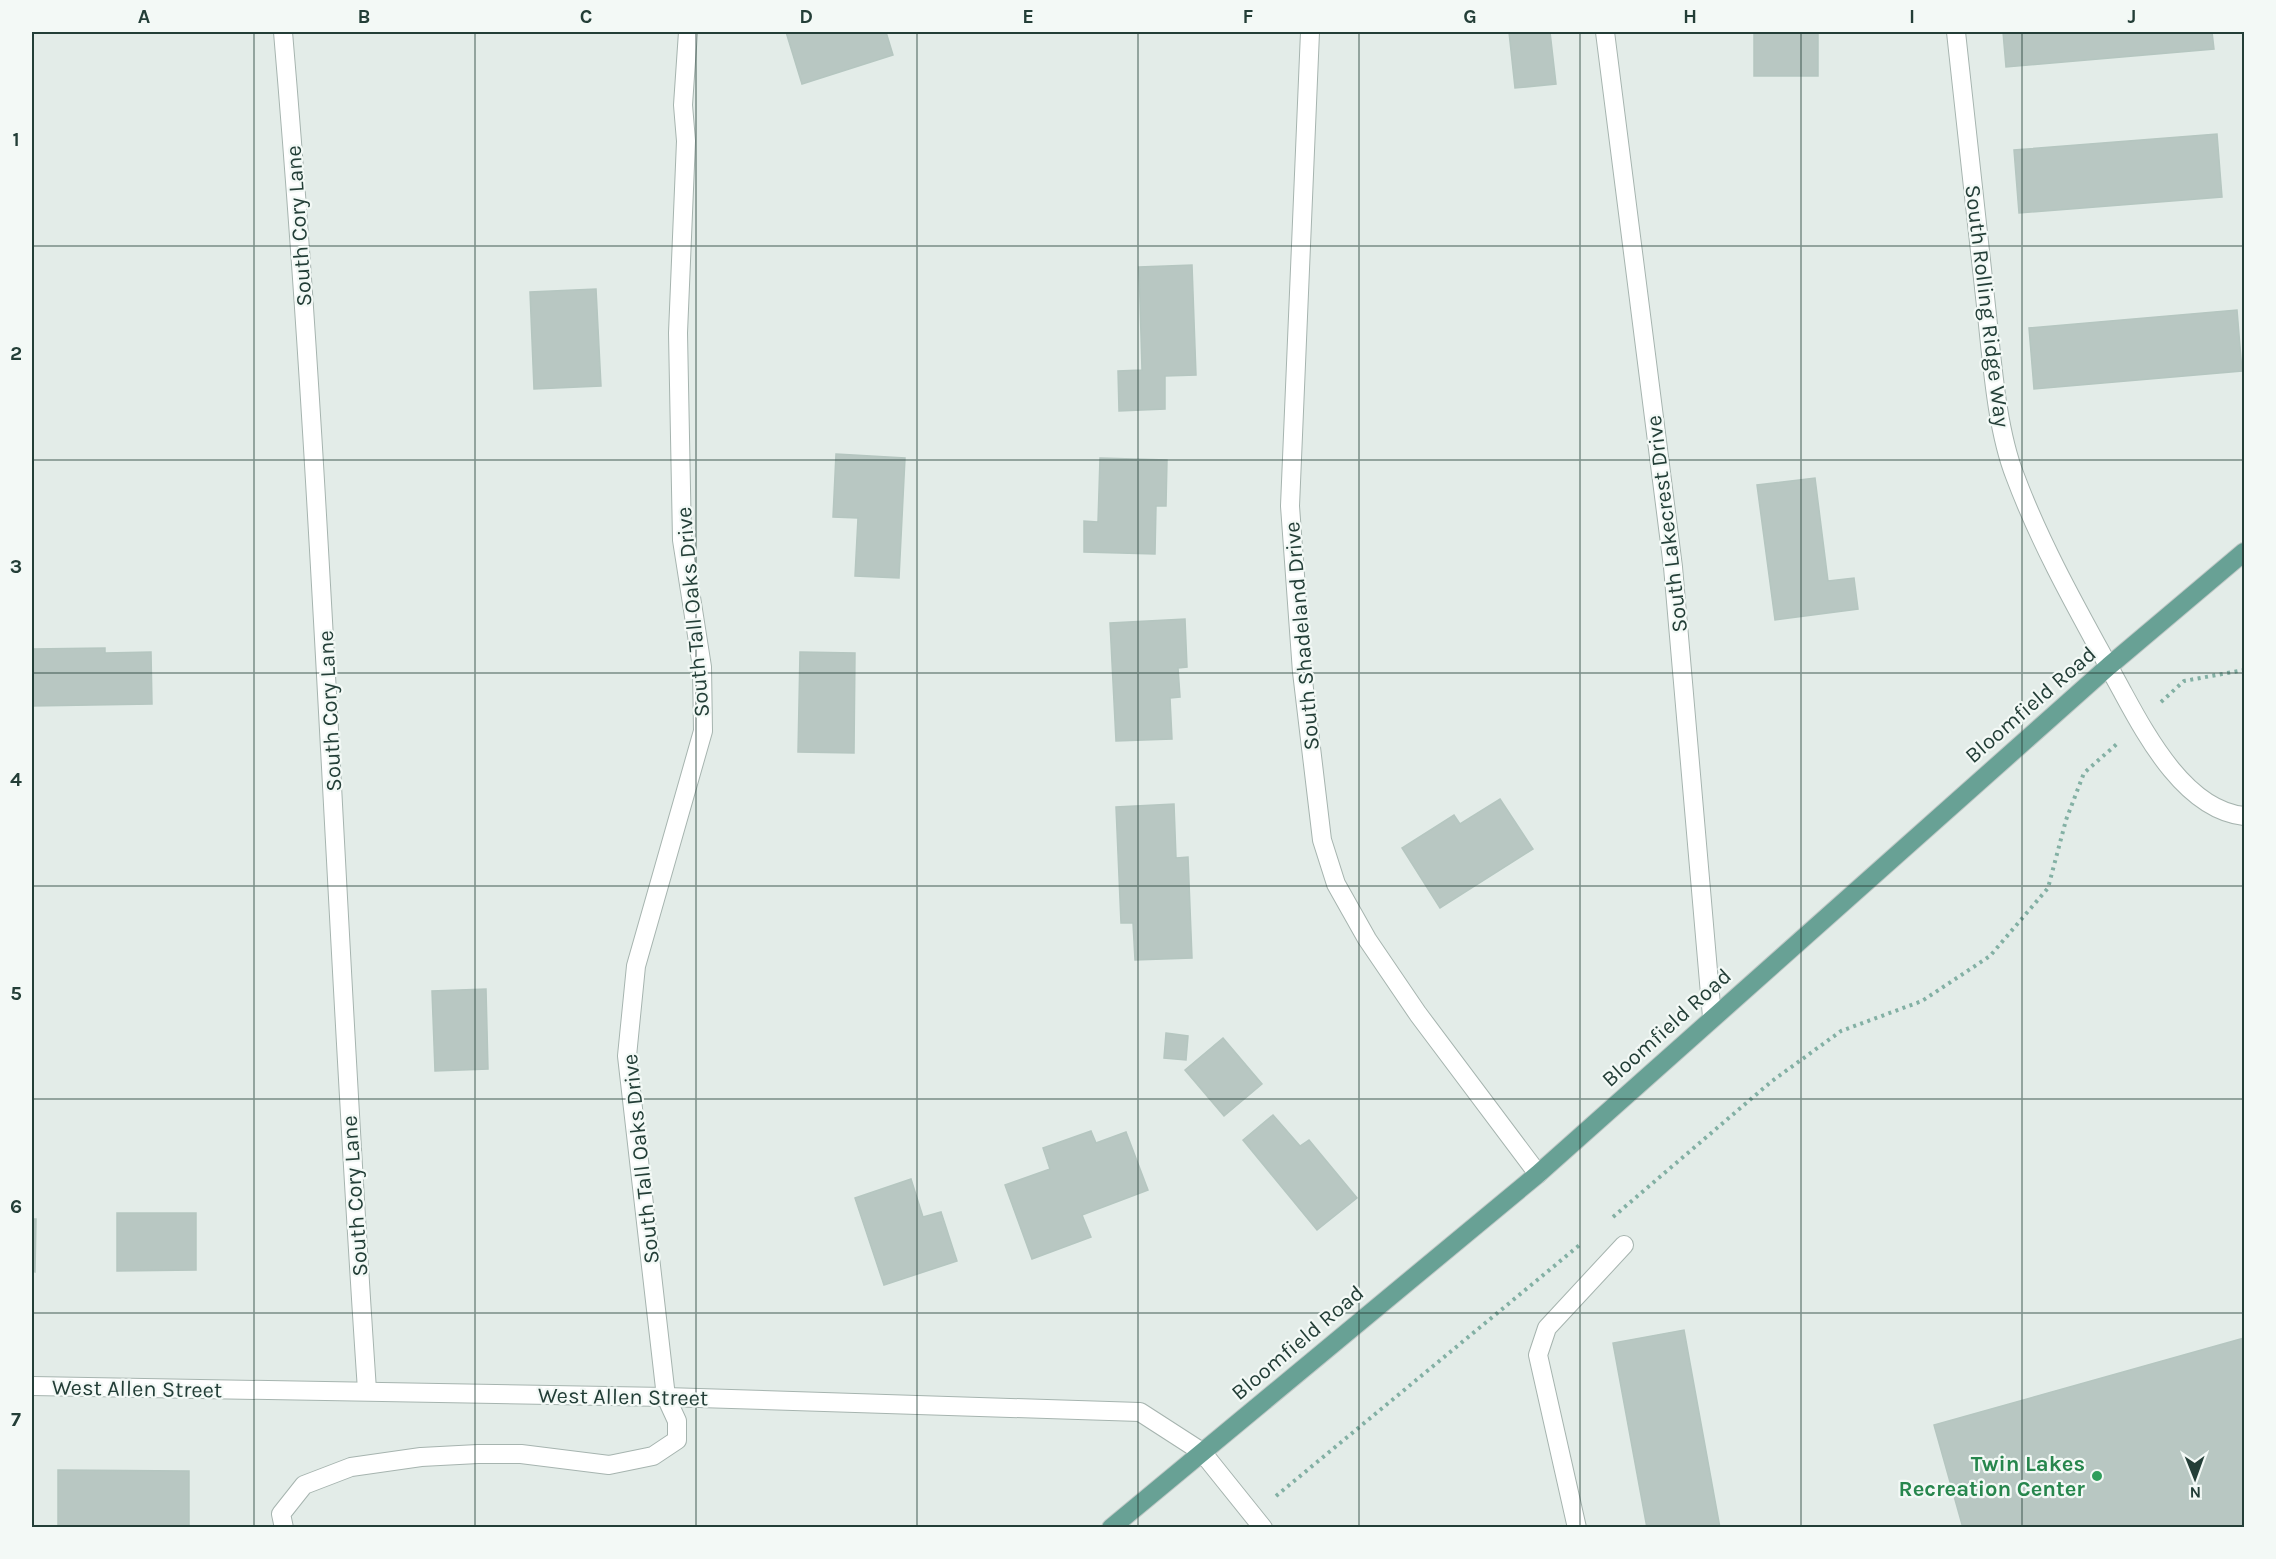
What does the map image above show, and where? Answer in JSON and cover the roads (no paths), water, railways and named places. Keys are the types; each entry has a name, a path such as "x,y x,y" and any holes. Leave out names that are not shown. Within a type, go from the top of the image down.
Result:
{"main road":[{"name":"Bloomfield Road","path":"1111,1527 1538,1174 2109,666 2244,552"}],"street":[{"name":"South Cory Lane","path":"283,32 296,189 317,514 334,799 350,1141 367,1390"},
{"name":"South Tall Oaks Drive","path":"284,1527 281,1514 304,1485 351,1467 421,1457 478,1454 521,1455 609,1465 654,1456 677,1440 677,1421 666,1397 627,1056 636,966 703,731 702,667 682,528 678,333 686,141 683,105 687,32"},
{"name":"South Shadeland Drive","path":"1310,32 1290,506 1302,672 1322,840 1336,884 1367,939 1418,1014 1538,1174"},
{"name":"South Lakecrest Drive","path":"1605,32 1673,567 1712,1017"},
{"name":"South Rolling Ridge Way","path":"1956,32 1997,399 2014,474 2052,560 2139,723 2168,765 2187,786 2222,809 2244,816"},
{"path":"1577,1527 1538,1355 1547,1328 1624,1245"},
{"name":"West Allen Street","path":"32,1386 367,1390 666,1397 1140,1412 1202,1452 1258,1521"}],"place":[{"name":"Twin Lakes Recreation Center","path":"2097,1476"}]}
